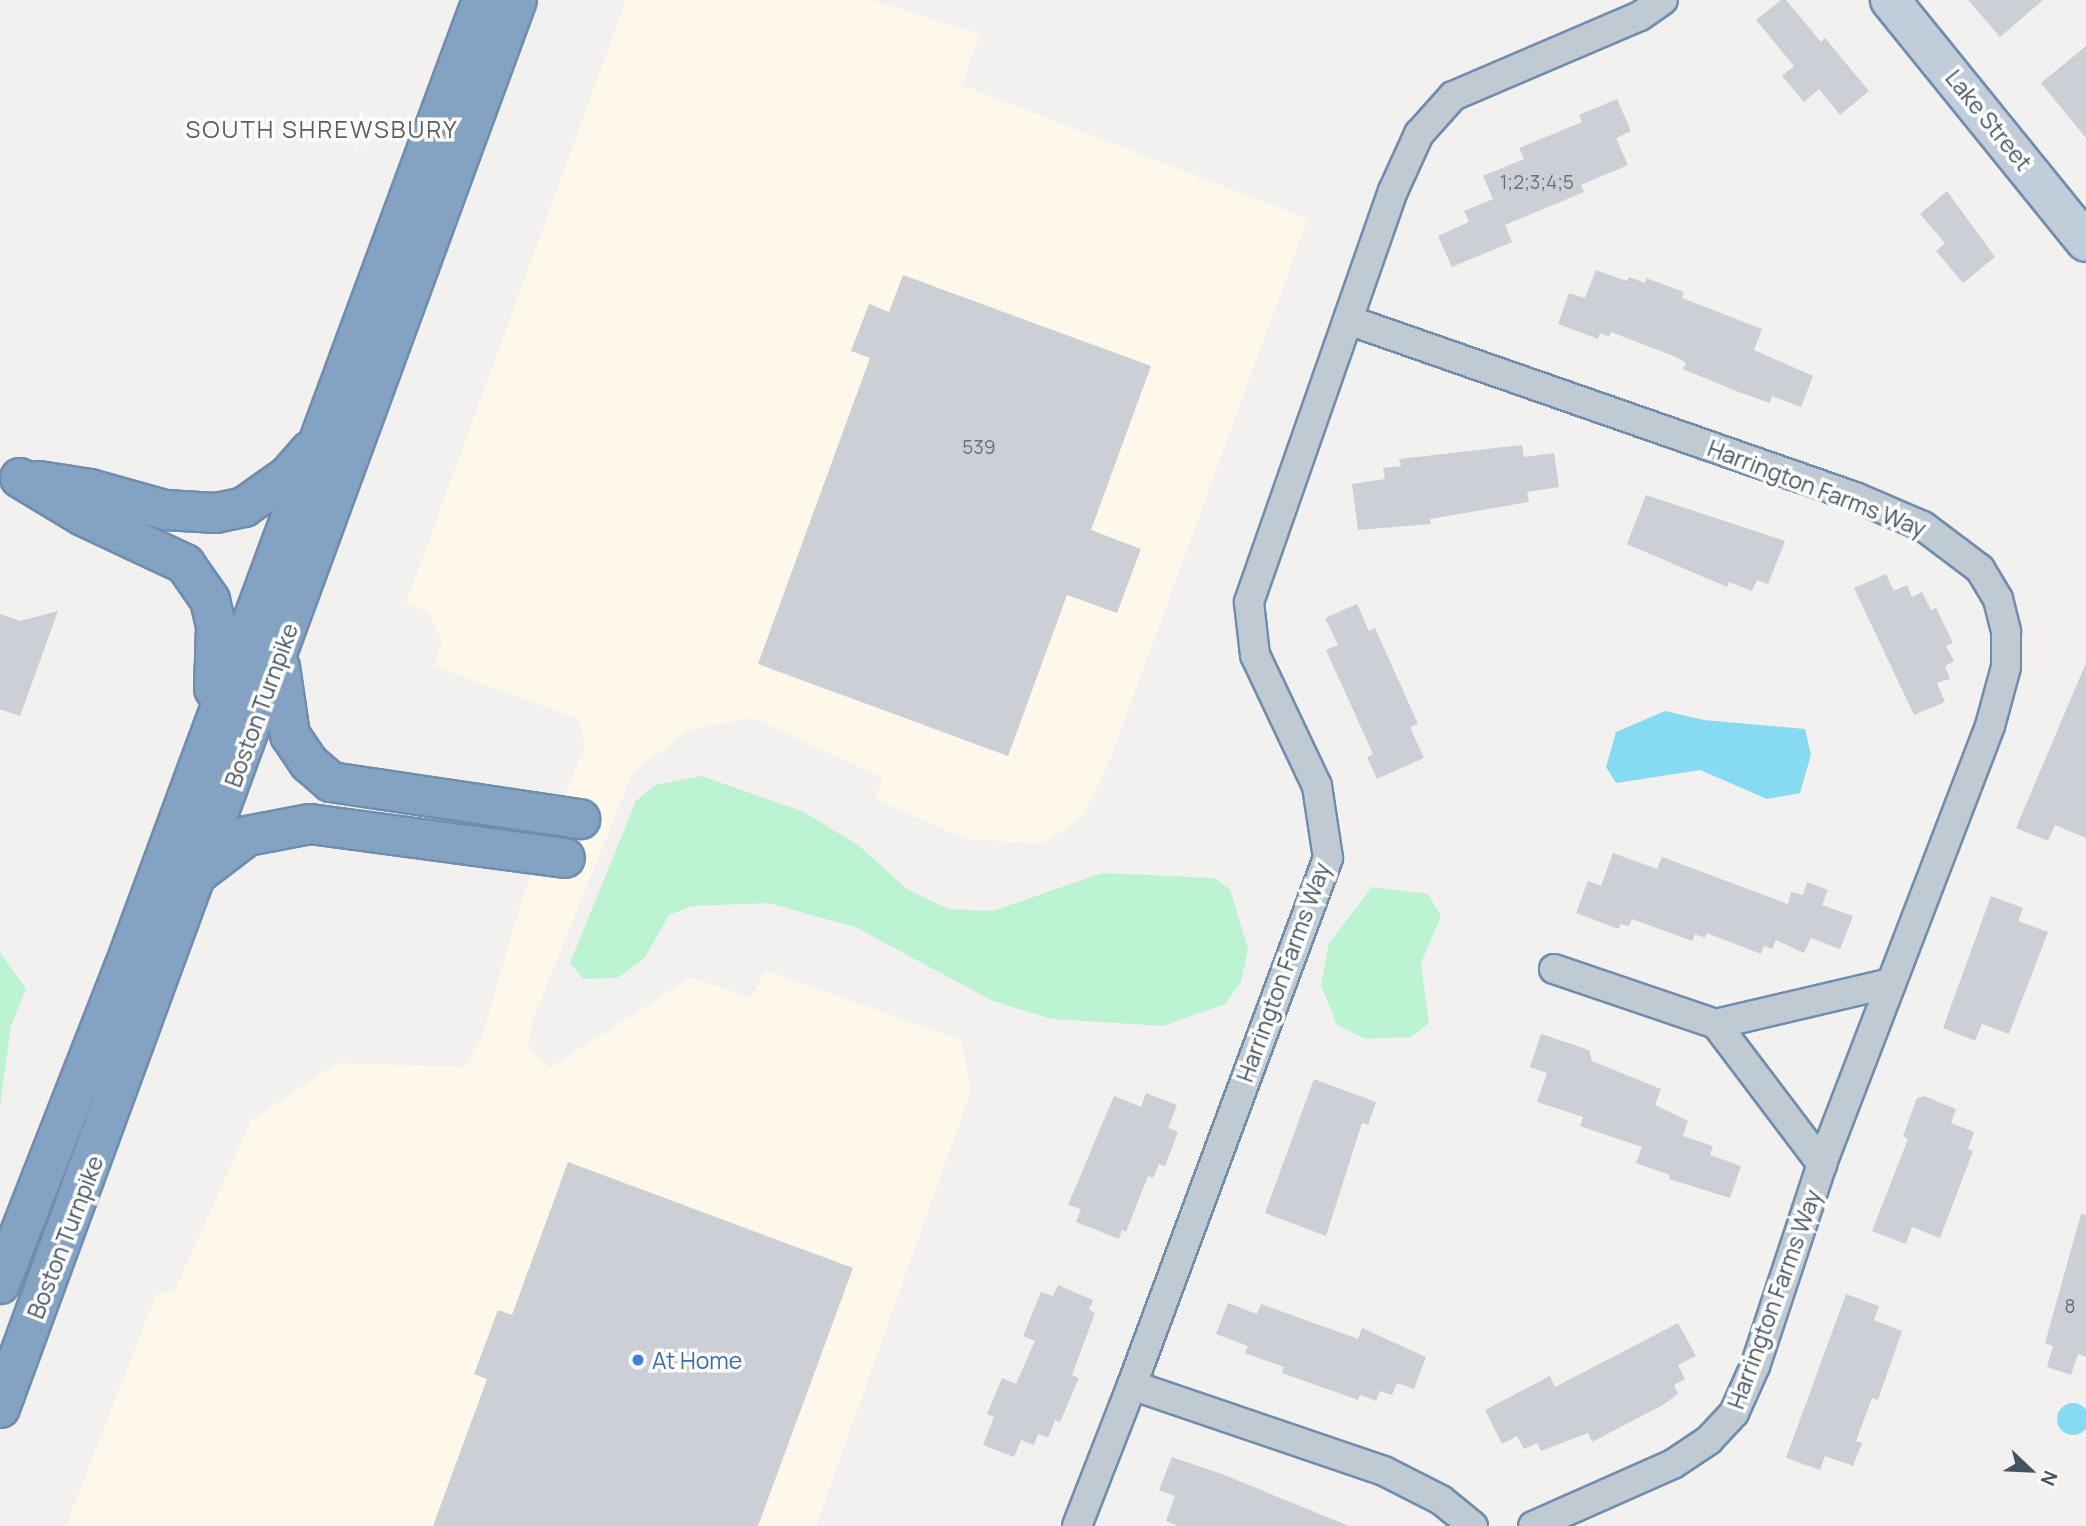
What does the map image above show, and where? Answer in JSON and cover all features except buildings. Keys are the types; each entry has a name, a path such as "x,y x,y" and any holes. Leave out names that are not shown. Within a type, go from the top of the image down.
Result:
{"highway":[{"name":"Boston Turnpike","path":"0,1284 124,968 214,716 321,439 482,0"},
{"name":"Boston Turnpike","path":"0,1408 279,657 517,0"},
{"path":"214,716 216,627 202,584 185,565 83,516 20,478 90,489 166,510 216,513 244,507 288,476 321,439"},
{"path":"279,657 282,701 290,735 309,762 331,782 580,819"},
{"path":"200,872 247,836 310,824 565,858"}],"street":[{"name":"Harrington Farms Way","path":"1077,1526 1328,858 1317,786 1255,655 1249,602 1403,167 1426,124 1443,104 1465,90 1652,10 1663,0"},
{"name":"Lake Street","path":"1890,0 2079,221"},
{"name":"Harrington Farms Way","path":"1348,320 1855,498 1923,526 1980,569 1993,588 2004,621 2004,677 1822,1164 1755,1366 1728,1422 1673,1464 1533,1526"},
{"path":"1554,969 1716,1024 1891,983"},
{"name":"Harrington Farms Way","path":"1716,1024 1822,1164"},
{"path":"1132,1385 1384,1471 1441,1500 1473,1526"}],"shaded area":[{"path":"626,0 871,0 980,34 962,85 1308,219 1110,760 1083,816 1043,844 966,839 875,799 883,778 753,718 691,729 633,772 533,1019 528,1047 550,1068 691,977 751,998 765,970 961,1040 971,1091 816,1526 66,1526 156,1295 175,1290 251,1121 336,1063 464,1067 482,1037 523,896 585,746 578,719 434,666 442,643 429,612 406,604"}],"green space":[{"path":"701,776 802,811 858,845 907,889 948,909 993,911 1102,873 1214,878 1230,889 1248,949 1241,982 1225,1004 1163,1026 1052,1019 993,1001 855,927 768,903 692,906 669,915 644,959 617,978 583,979 570,963 636,801 655,785"},
{"path":"1372,887 1428,894 1441,916 1421,963 1429,1023 1411,1037 1365,1039 1337,1025 1321,985 1329,943"},
{"path":"0,952 26,989 11,1026 0,1107"}],"water":[{"path":"1665,711 1704,720 1805,729 1811,755 1800,793 1767,799 1700,770 1616,783 1606,767 1616,732"},
{"path":"2073,1403 2084,1408 2089,1419 2084,1430 2073,1435 2062,1430 2057,1419 2062,1408"}],"place":[{"name":"At Home","path":"638,1360"}],"district":[{"name":"SOUTH SHREWSBURY","path":"322,129"}]}
